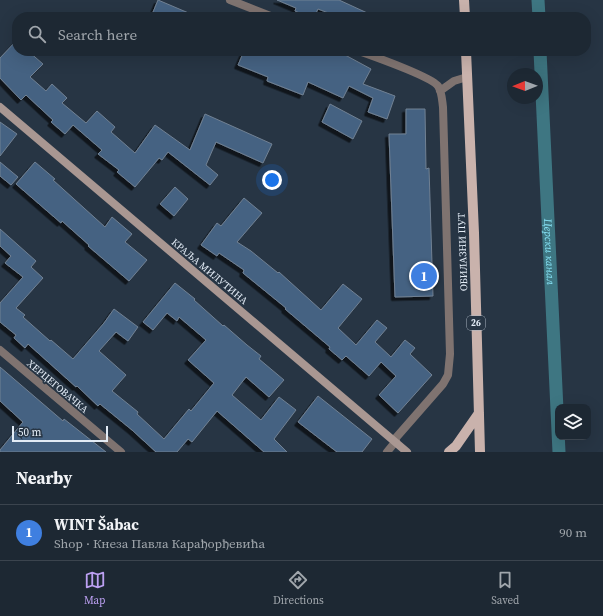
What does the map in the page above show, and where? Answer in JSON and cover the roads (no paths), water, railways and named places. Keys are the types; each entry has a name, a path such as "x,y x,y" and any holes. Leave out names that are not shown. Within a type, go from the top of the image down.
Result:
{"main road":[{"path":"464,0 464,12"},
{"name":"ОБИЛАЗНИ ПУТ","path":"466,56 480,452"},
{"name":"КРАЉА МИЛУТИНА","path":"0,106 407,452"},
{"path":"449,452 456,446 479,413"}],"street":[{"path":"230,0 260,12"},
{"path":"372,56 429,79 435,83 440,91 443,125 450,329 448,375 443,384 387,452"},
{"path":"440,91 454,81 467,77"},
{"name":"ХЕРЦЕГОВАЧКА","path":"0,350 121,452"}],"waterway":[{"name":"Церски канал","path":"538,0 539,12"},
{"name":"Церски канал","path":"540,56 559,452"}],"place":[{"name":"WINT Šabac","path":"424,276"}]}
